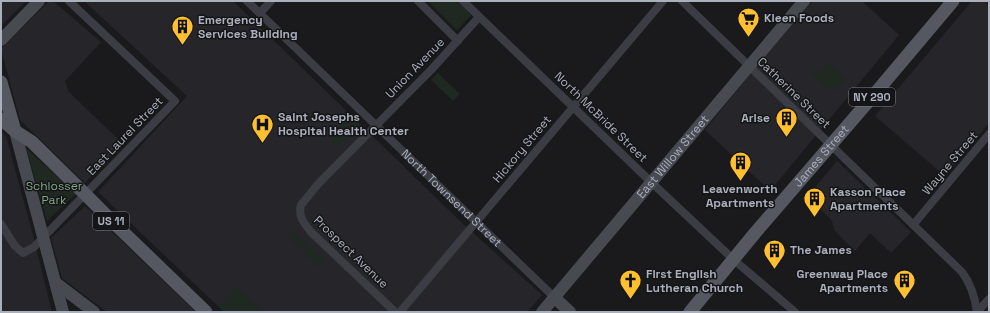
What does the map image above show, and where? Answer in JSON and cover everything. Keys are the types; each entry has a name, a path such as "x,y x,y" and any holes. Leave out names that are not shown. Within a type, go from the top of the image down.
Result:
{"main road":[{"name":"James Street","path":"690,312 953,1"},
{"path":"1,82 15,131"},
{"path":"1,119 15,131"},
{"name":"US 11","path":"15,131 32,142 116,226 205,311"}],"street":[{"path":"1,40 39,1"},
{"name":"East Laurel Street","path":"1,224 15,246 23,253 34,247 175,101 69,1"},
{"name":"North Townsend Street","path":"247,1 570,312"},
{"path":"260,14 271,1"},
{"path":"418,1 458,41"},
{"name":"North McBride Street","path":"463,1 479,18 734,260 795,312"},
{"name":"Hickory Street","path":"400,312 663,1"},
{"name":"Catherine Street","path":"682,1 962,272 972,287 977,312"},
{"name":"East Willow Street","path":"542,312 804,1"},
{"name":"Union Avenue","path":"301,205 319,183 358,142 431,70 479,18"},
{"path":"15,131 63,312"},
{"name":"Wayne Street","path":"913,225 989,134"},
{"name":"Prospect Avenue","path":"301,205 301,217 311,232 395,312"},
{"path":"56,284 94,312"},
{"path":"977,312 989,299"},
{"path":"977,312 989,308"}],"shaded area":[{"path":"1,1 26,1 1,26"},
{"path":"49,1 53,1 101,42 65,81 68,91 123,144 85,183 20,120 1,49"},
{"name":"Saint Josephs Hospital Health Center","path":"84,1 233,1 461,222 542,295 527,312 224,312 98,192 187,96"},
{"path":"812,1 862,1 899,35 770,191 705,130"},
{"path":"972,1 983,1 989,6 989,123 945,176 875,116"},
{"path":"1,131 6,136 52,312 1,312"},
{"path":"837,161 911,232 891,253 870,233 855,251 834,230 832,221 808,196"},
{"path":"85,206 196,312 107,312 62,278 51,238"}],"green space":[{"path":"428,1 457,1 471,15 457,30"},
{"path":"829,63 846,79 835,91 831,88 828,90 811,73 816,69 819,72"},
{"path":"438,73 460,94 453,101 431,80"},
{"path":"346,114 348,114 360,125 337,147 329,139 346,121"},
{"name":"Schlosser Park","path":"26,148 76,194 47,221"},
{"path":"292,230 307,244 302,250 287,236"},
{"path":"309,247 320,255 324,262 319,267 310,257 308,258 305,256 306,254 304,252"},
{"path":"237,287 263,312 226,312 219,306"}],"place":[{"name":"Kleen Foods","path":"749,38"},
{"name":"Emergency Services Building","path":"182,46"},
{"name":"Arise","path":"786,138"},
{"name":"Saint Josephs Hospital Health Center","path":"262,144"},
{"name":"Leavenworth Apartments","path":"740,182"},
{"name":"Kasson Place Apartments","path":"815,218"},
{"name":"The James","path":"774,270"},
{"name":"First English Lutheran Church","path":"631,300"},
{"name":"Greenway Place Apartments","path":"904,300"}]}
